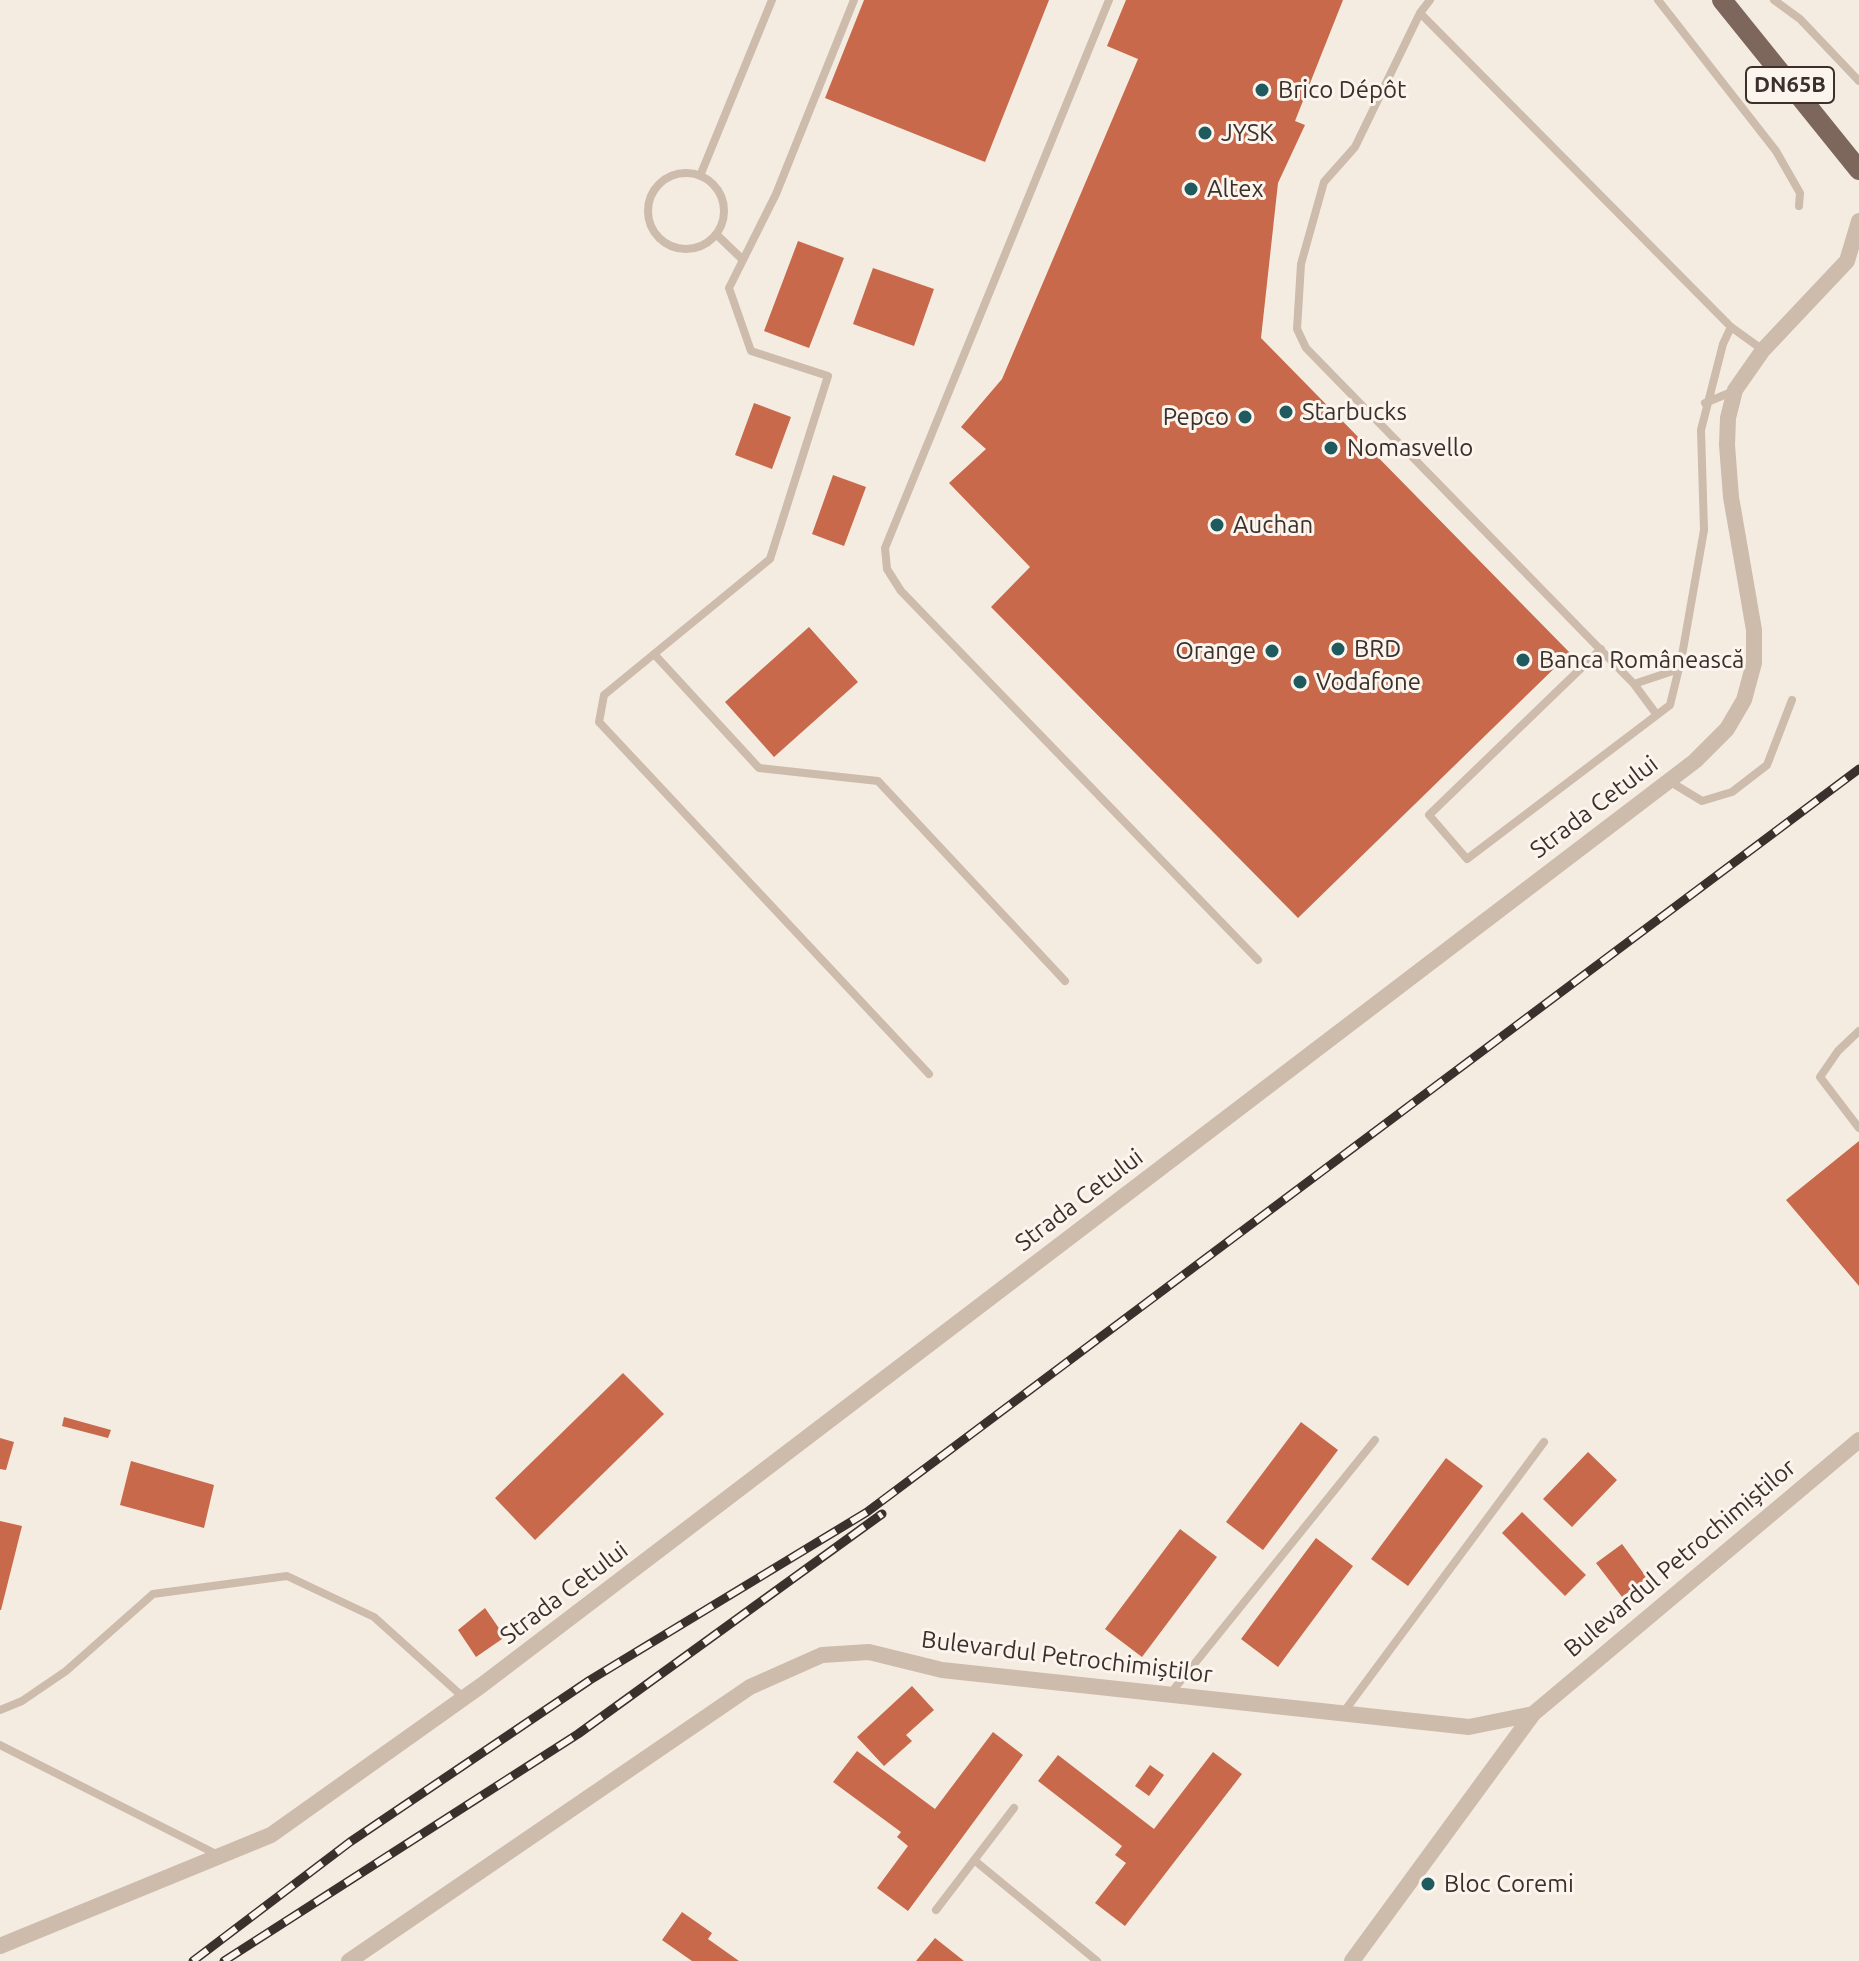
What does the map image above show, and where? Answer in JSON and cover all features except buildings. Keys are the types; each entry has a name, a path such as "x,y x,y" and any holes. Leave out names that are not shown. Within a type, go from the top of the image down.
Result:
{"main road":[{"name":"DN65B","path":"1727,1 1859,170"}],"street":[{"name":"Strada Cetului","path":"0,1946 271,1835 464,1698 1668,781 1727,729 1744,700 1754,663 1754,630 1731,497 1727,445 1728,418 1735,390 1763,350 1853,259 1859,221"},
{"name":"Bulevardul Petrochimiștilor","path":"1352,1961 1533,1714 1859,1440"},
{"name":"Bulevardul Petrochimiștilor","path":"349,1961 750,1687 822,1655 869,1652 942,1670 1469,1727 1533,1714"}],"lane":[{"path":"700,176 772,0"},
{"path":"854,0 776,194 729,288 751,351 828,376 770,559 604,695 599,722 929,1074"},
{"path":"1109,0 885,548 887,569 901,591 1258,960"},
{"path":"1430,0 1420,13 1355,147 1324,182 1301,264 1297,329 1306,348 1601,649 1634,684 1657,715"},
{"path":"1658,0 1776,151 1800,193 1799,206"},
{"path":"1774,0 1800,19 1859,81"},
{"path":"1420,13 1731,327 1763,350"},
{"path":"686,173 700,176 720,194 723,222 706,244 679,249 655,234 649,222 652,194 660,183 686,173"},
{"path":"716,234 743,260"},
{"path":"1601,649 1429,815 1467,859 1670,705 1681,661 1704,530 1701,430 1705,403 1731,327"},
{"path":"1705,403 1735,390"},
{"path":"654,654 759,768 878,781 1065,981"},
{"path":"1634,684 1663,676 1681,661"},
{"path":"1668,781 1702,801 1732,792 1767,765 1792,700"},
{"path":"1859,1031 1838,1051 1820,1077 1859,1128"},
{"path":"1170,1695 1375,1440"},
{"path":"1342,1713 1544,1442"},
{"path":"0,1710 22,1701 66,1671 153,1594 287,1576 374,1617 464,1698"},
{"path":"0,1745 220,1856"},
{"path":"936,1910 1014,1808"},
{"path":"974,1860 1097,1961"}],"railway":[{"path":"193,1961 350,1842 590,1680 867,1512 1859,769"},
{"path":"224,1961 578,1734 882,1514"}],"place":[{"name":"Brico Dépôt","path":"1262,90"},
{"name":"JYSK","path":"1205,133"},
{"name":"Altex","path":"1191,189"},
{"name":"Starbucks","path":"1286,412"},
{"name":"Pepco","path":"1245,417"},
{"name":"Nomasvello","path":"1331,448"},
{"name":"Auchan","path":"1217,525"},
{"name":"BRD","path":"1338,649"},
{"name":"Orange","path":"1272,651"},
{"name":"Banca Românească","path":"1523,660"},
{"name":"Vodafone","path":"1300,682"},
{"name":"Bloc Coremi","path":"1428,1884"}]}
